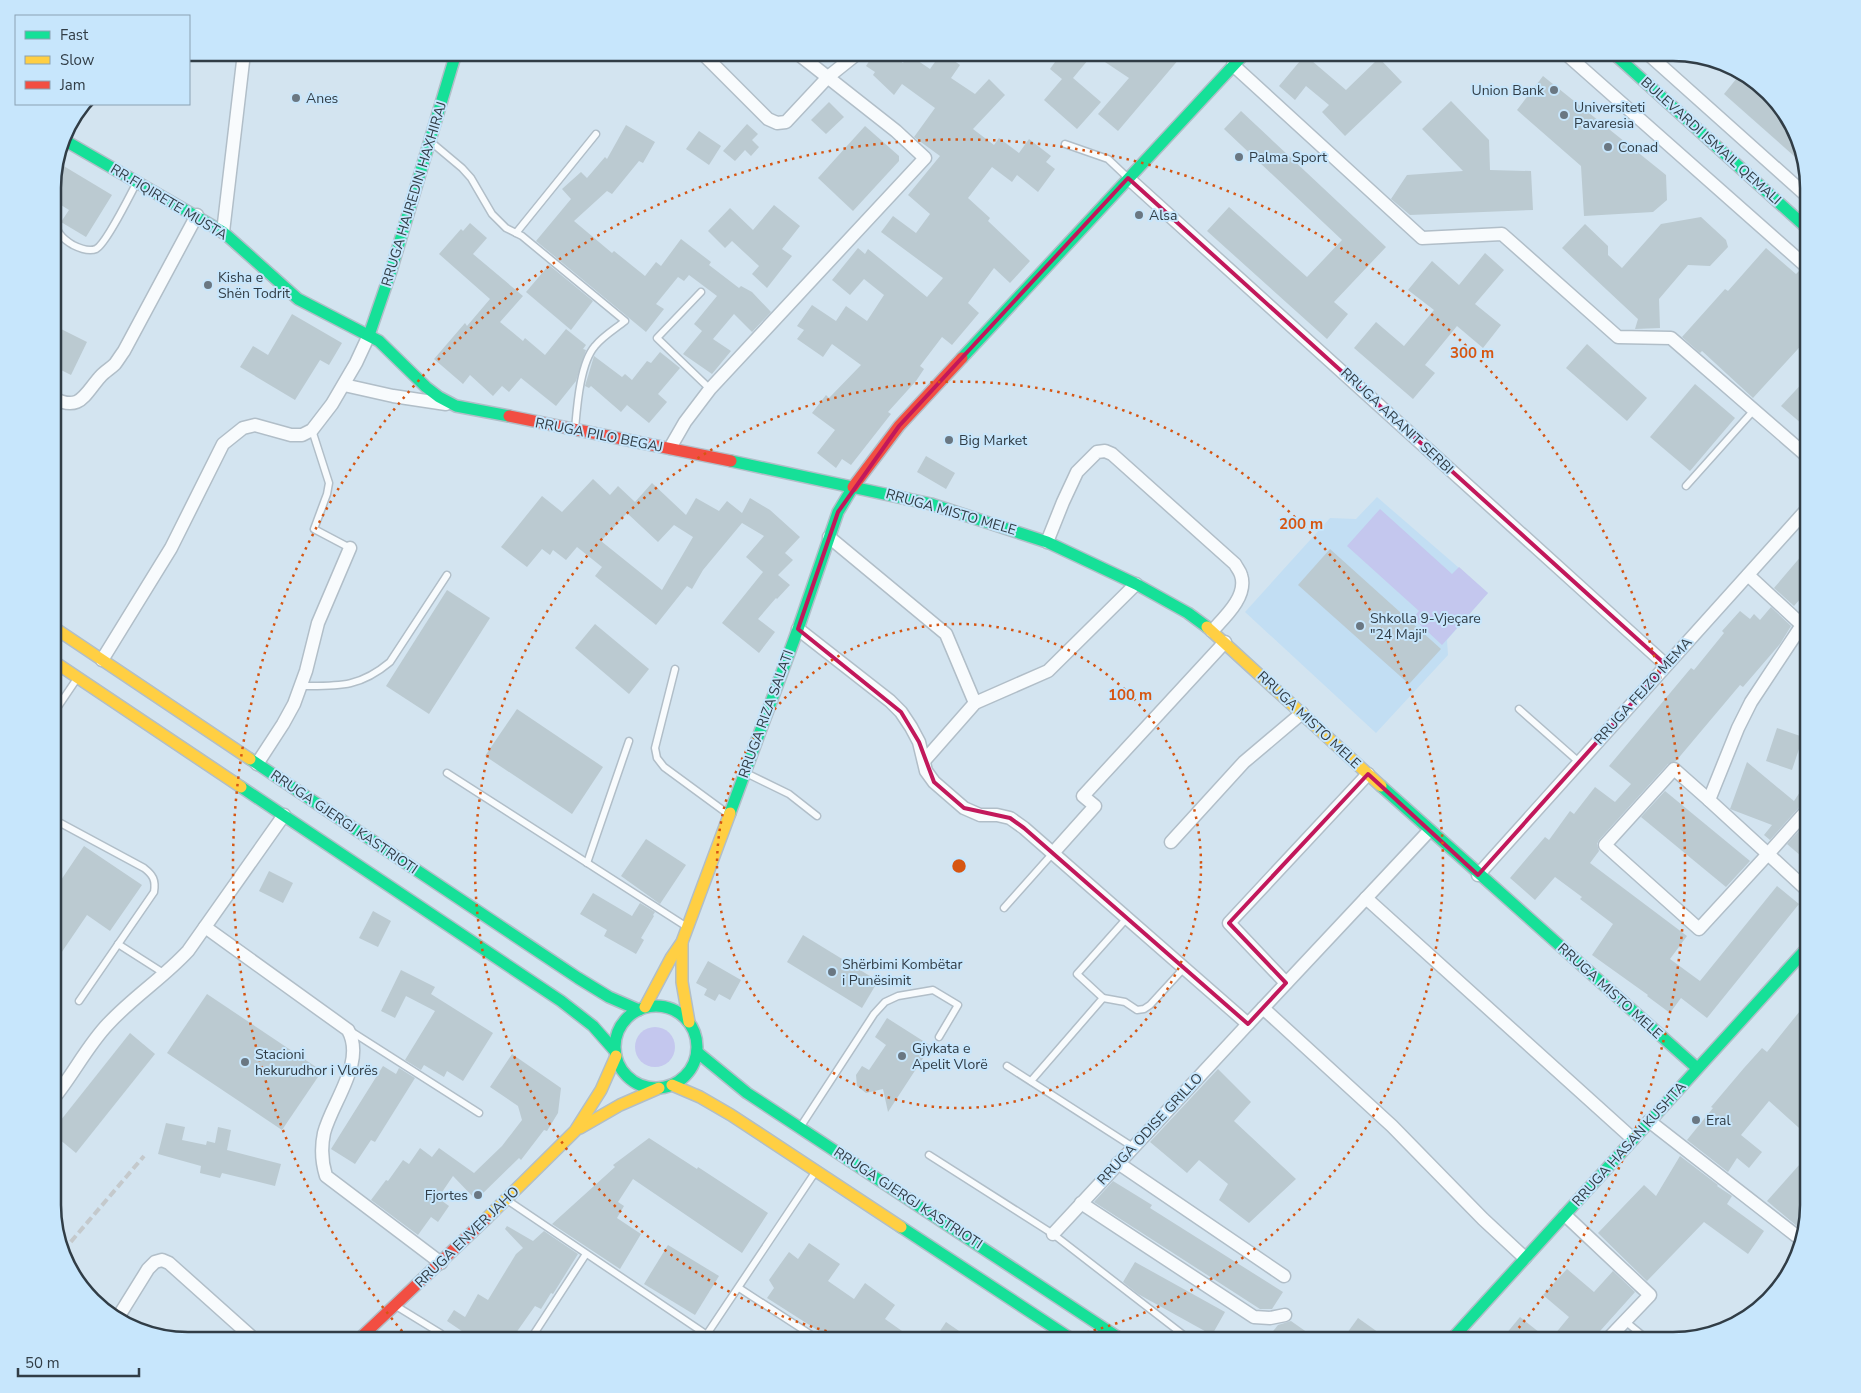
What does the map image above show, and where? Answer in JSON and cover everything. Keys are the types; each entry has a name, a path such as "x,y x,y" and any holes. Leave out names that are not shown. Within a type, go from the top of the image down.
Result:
{"street":[{"name":"RRUGA RIZA SALATI","path":"642,1009 682,942 688,928 798,629 838,512 853,487 899,426 1236,61"},
{"path":"1576,61 1800,261"},
{"name":"BULEVARDI ISMAIL QEMALI","path":"1622,61 1800,222"},
{"name":"BULEVARDI ISMAIL QEMALI","path":"1657,61 1800,191"},
{"path":"223,232 243,62"},
{"name":"RRUGA HAJREDIN HAXHIRAJ","path":"369,335 391,271 453,62"},
{"path":"712,62 768,119 777,123 786,122 828,77 847,62"},
{"path":"670,448 685,422 710,389 925,158 896,131 809,62"},
{"path":"1233,65 1422,238 1502,234 1618,337 1671,338 1800,450"},
{"name":"RR.FIQIRETE MUSTA","path":"70,143 197,215 223,232 298,299 369,335"},
{"name":"RRUGA ARANIT SERBI","path":"1128,178 1666,665"},
{"path":"62,402 72,404 80,401 124,351 197,215"},
{"path":"102,660 172,548 223,444 243,428 255,425 290,435 302,435 312,430 332,404 344,384 369,335"},
{"name":"RRUGA PILO BEGAJ","path":"369,335 389,350 426,387 456,406 670,448 853,487"},
{"path":"344,384 393,396 456,406"},
{"path":"1047,542 1063,502 1078,472 1096,452 1105,451 1112,454 1235,564 1242,576 1242,589 1236,602 1212,631"},
{"name":"RRUGA MISTO MELE","path":"853,487 931,504 1047,542 1136,584 1188,613 1225,642 1429,831 1697,1068"},
{"name":"RRUGA FEJZO MEMA","path":"1478,874 1800,517"},
{"path":"829,537 946,634 975,704"},
{"path":"257,764 283,724 301,686 318,624 350,548"},
{"path":"1748,575 1800,620"},
{"path":"924,761 975,704 1048,671 1136,584"},
{"path":"798,629 902,712 919,742 926,771 934,782 964,808 980,815 996,815 1010,818 1024,828 1248,1024"},
{"name":"RRUGA GJERGJ KASTRIOTI","path":"62,633 578,978 609,997 642,1009"},
{"path":"1708,800 1751,702 1800,633"},
{"path":"1053,853 1095,806 1082,796 1225,642"},
{"name":"RRUGA GJERGJ KASTRIOTI","path":"62,667 562,1000 593,1026 615,1053"},
{"path":"1171,842 1244,762 1302,713"},
{"path":"1800,818 1768,854 1699,929 1605,845 1674,769 1768,854 1800,884"},
{"path":"1286,983 1230,923 1368,774"},
{"path":"62,1087 106,1026 125,1006 165,974 188,951 284,815"},
{"path":"1429,831 1263,1008 1392,1126 1483,1219 1525,1258"},
{"path":"1366,898 1633,1139"},
{"path":"205,927 348,1030 354,1047 352,1062 324,1135 323,1165 326,1176 441,1263"},
{"path":"575,1131 620,1105 659,1088 672,1085 689,1072 697,1052 697,1041 683,1001 682,942"},
{"name":"RRUGA HASAN KUSHTA","path":"1458,1332 1800,956"},
{"path":"575,1131 601,1090 615,1053 616,1038 620,1026 628,1017 642,1009 654,1006 673,1010 689,1022"},
{"name":"RRUGA ODISE GRILLO","path":"1053,1234 1263,1008"},
{"name":"RRUGA GJERGJ KASTRIOTI","path":"697,1052 733,1083 1110,1332"},
{"path":"615,1053 624,1074 631,1080 649,1088 659,1088"},
{"name":"RRUGA GJERGJ KASTRIOTI","path":"672,1085 716,1105 1061,1332"},
{"path":"1649,1121 1795,1236"},
{"name":"RRUGA ENVER JAHO","path":"367,1332 441,1263 575,1131"},
{"path":"1118,1163 1284,1276"},
{"path":"1081,1203 1254,1317 1265,1318 1285,1315"},
{"path":"1565,1215 1650,1295 1615,1332"},
{"path":"121,1312 148,1269 154,1262 162,1260 169,1263 246,1332"}],"lane":[{"path":"516,233 596,134"},
{"path":"430,142 462,168 471,178 492,214 506,228 522,236 625,321 594,347 584,367 574,430"},
{"path":"1065,144 1108,159 1128,178"},
{"path":"62,238 87,250 96,249 104,241 137,181"},
{"path":"701,292 657,338 710,389"},
{"path":"1686,486 1754,410"},
{"path":"312,430 330,483 314,529 350,548"},
{"path":"301,686 344,686 378,672 390,662 447,575"},
{"path":"676,669 656,748 658,758 664,767 729,815"},
{"path":"62,700 78,678"},
{"path":"1519,709 1579,762"},
{"path":"587,863 629,741"},
{"path":"447,773 688,928"},
{"path":"744,773 788,794 817,816"},
{"path":"62,824 144,868 153,876 155,885 154,892 79,1001"},
{"path":"1004,908 1053,853"},
{"path":"1127,918 1077,974 1104,998 1125,1002 1137,1010 1144,1009 1150,1005 1184,968"},
{"path":"118,944 165,974"},
{"path":"800,1128 874,1014 885,1002 898,996 933,990 958,1006 939,1037"},
{"path":"1031,1081 1104,998"},
{"path":"348,1030 479,1113"},
{"path":"1008,1066 1133,1148"},
{"path":"928,1155 1053,1234 1180,1332"},
{"path":"709,1332 816,1170"},
{"path":"506,1200 696,1332"},
{"path":"535,1332 586,1254"},
{"path":"739,1288 807,1332"},
{"path":"396,1306 438,1332"},
{"path":"1625,1321 1638,1332"}],"highlighted area":[{"path":"1128,178 1666,665 1478,875 1368,774 1229,923 1286,983 1248,1024 1024,828 1010,818 964,808 934,782 919,742 901,712 798,629 838,512 899,426"}],"shaded area":[{"name":"Shkolla 9-Vjeçare \"24 Maji\"","path":"1377,497 1488,593 1447,640 1448,655 1376,733 1245,612 1330,518 1356,519"},
{"path":"1380,509 1452,574 1459,567 1488,593 1442,645 1413,618 1419,611 1347,546"},
{"path":"659,1027 666,1030 672,1036 675,1047 674,1055 666,1064 659,1067 651,1067 644,1064 636,1055 635,1043 638,1036 647,1028"}],"building":[{"path":"935,61 955,61 960,65 951,78 975,94 989,79 1005,95 973,129 994,145 999,138 1019,153 1029,139 1051,156 1046,162 1055,169 1038,192 1017,175 1012,182 992,167 968,198 990,218 988,221 1030,261 1010,283 994,268 968,303 979,313 952,345 942,337 920,366 924,369 916,381 888,412 891,414 851,465 842,459 836,468 817,453 835,430 812,413 826,395 829,398 861,365 832,344 823,357 797,339 804,330 797,326 812,305 836,321 846,306 867,321 884,295 864,279 850,295 832,280 858,248 865,254 868,249 927,297 943,278 881,232 893,216 916,233 930,214 908,195 940,156 914,137 935,108 902,84 894,95 873,75 875,72 866,66 869,62 919,62 930,69"},
{"path":"1087,61 1073,78 1101,102 1077,129 1044,100 1062,79 1050,69 1055,62"},
{"path":"1104,61 1177,61 1118,131 1098,114 1129,78"},
{"path":"1300,61 1312,61 1346,90 1376,61 1382,61 1402,82 1345,136 1322,112 1329,105 1306,86 1295,100 1279,86"},
{"path":"1543,76 1666,175 1667,200 1653,212 1584,216 1581,166 1517,110"},
{"path":"1736,79 1763,98 1787,132 1795,157 1724,94"},
{"path":"1451,101 1489,140 1490,170 1531,171 1533,210 1410,215 1391,199 1407,175 1463,171 1422,129"},
{"path":"829,102 844,117 826,134 811,120"},
{"path":"1241,111 1386,247 1334,302 1348,314 1327,339 1207,231 1229,207 1307,277 1342,240 1224,129"},
{"path":"747,124 758,134 752,140 759,147 751,156 745,150 735,161 723,151"},
{"path":"626,125 655,142 643,163 639,161 612,194 607,191 574,221 612,253 614,251 645,276 656,262 661,266 681,239 711,262 709,265 739,288 741,286 752,292 771,312 752,332 734,314 713,339 731,351 712,374 683,354 702,331 694,324 717,296 689,275 684,281 678,277 656,304 664,309 646,332 536,241 571,199 562,189 581,172 587,178 605,157 607,159"},
{"path":"865,126 899,156 899,161 853,211 818,178"},
{"path":"699,131 721,146 709,165 686,149"},
{"path":"63,166 112,195 86,237 62,223 69,210 62,206"},
{"path":"774,205 800,226 782,249 792,256 767,288 752,274 759,266 732,241 725,248 708,231 730,208 753,230"},
{"path":"1701,217 1726,240 1728,247 1710,266 1688,265 1659,299 1660,328 1635,329 1638,319 1562,248 1585,224 1608,246 1608,255 1622,268 1661,224"},
{"path":"470,223 487,238 473,254 523,296 500,322 523,341 525,338 545,355 566,329 586,345 583,349 586,350 576,381 556,406 521,378 509,392 502,386 493,396 470,375 463,384 434,359 465,323 467,326 490,299 439,254 461,229 463,231"},
{"path":"1766,248 1796,274 1800,272 1800,347 1753,398 1702,351 1700,353 1682,337 1725,289 1728,291"},
{"path":"1485,253 1504,270 1475,304 1501,325 1483,348 1457,326 1425,365 1435,373 1413,399 1354,348 1376,322 1404,346 1434,310 1408,290 1432,261 1459,285"},
{"path":"549,265 593,301 571,330 526,292"},
{"path":"292,314 342,343 329,365 320,360 295,400 240,367 253,346 268,355"},
{"path":"62,330 87,342 71,375 62,370"},
{"path":"1587,344 1647,398 1627,421 1566,368"},
{"path":"660,352 680,368 658,394 667,402 649,423 627,405 621,412 591,386 589,388 585,386 594,356 622,377 625,374 632,380 647,361 651,363"},
{"path":"1695,384 1735,418 1690,471 1650,437"},
{"path":"1800,386 1800,422 1781,406"},
{"path":"926,456 955,473 946,489 917,472"},
{"path":"593,479 610,495 618,486 635,502 652,483 686,515 696,498 719,511 727,501 742,513 750,498 770,510 800,537 785,553 793,560 778,575 790,585 758,619 775,632 759,653 722,623 763,572 746,557 764,536 742,523 703,570 692,589 687,586 656,625 595,576 602,567 577,547 566,560 553,550 550,555 542,549 527,567 501,547 542,496 562,512","holes":["627,513 658,542 674,525 693,537 662,590 601,541"]},
{"path":"1330,549 1441,649 1409,684 1298,585"},
{"path":"1800,557 1800,599 1794,606 1774,588"},
{"path":"447,590 490,618 429,714 386,686"},
{"path":"1771,607 1791,626 1780,644 1743,687 1740,685 1676,761 1668,764 1599,840 1597,844 1599,851 1590,863 1687,936 1670,959 1700,981 1777,886 1799,904 1707,1018 1681,998 1670,1013 1592,955 1613,924 1580,899 1582,897 1555,877 1535,900 1510,878 1545,837 1549,840 1570,811 1574,814 1595,787 1615,802 1631,784 1609,766 1691,668 1694,670 1724,633 1722,631 1740,611 1750,619 1754,614 1760,620"},
{"path":"595,624 649,669 629,694 575,648"},
{"path":"517,709 603,767 572,814 485,756"},
{"path":"1777,728 1800,736 1800,746 1792,770 1766,761"},
{"path":"1747,762 1794,801 1800,792 1800,806 1770,840 1764,835 1772,825 1730,809"},
{"path":"1665,791 1750,861 1726,887 1641,817"},
{"path":"1800,830 1800,855 1787,844"},
{"path":"646,839 686,865 660,904 621,876"},
{"path":"84,846 142,885 110,931 87,915 62,952 62,879"},
{"path":"269,871 293,883 283,903 259,891"},
{"path":"593,893 632,916 640,903 655,912 641,938 644,940 636,954 604,936 607,930 580,914"},
{"path":"373,911 391,921 378,947 359,938"},
{"name":"Shërbimi Kombëtar i Punësimit","path":"803,935 878,981 862,1008 787,962"},
{"path":"708,961 741,980 730,1000 719,994 715,1001 704,995 707,989 696,983"},
{"path":"401,970 435,987 431,994 493,1033 463,1081 447,1071 444,1077 424,1065 421,1070 405,1060 435,1011 406,996 395,1018 381,1011"},
{"name":"Stacioni hekurudhor i Vlorës","path":"207,994 322,1071 282,1130 167,1053"},
{"path":"1800,1011 1800,1129 1769,1101 1741,1135 1762,1152 1749,1168 1737,1158 1728,1172 1687,1140 1713,1108 1711,1107 1762,1048 1767,1052"},
{"name":"Gjykata e Apelit Vlorë","path":"887,1018 931,1046 888,1112 883,1089 866,1093 857,1086 856,1075 862,1066 869,1070 886,1045 875,1037"},
{"path":"130,1033 155,1054 76,1153 62,1141 62,1119"},
{"path":"512,1054 561,1088 558,1113 547,1131 544,1130 521,1160 519,1158 476,1200 453,1176 438,1198 449,1206 438,1222 431,1217 418,1235 371,1200 403,1160 409,1164 420,1148 432,1157 439,1148 474,1173 502,1146 522,1120 518,1106 490,1087"},
{"path":"383,1066 396,1074 399,1068 415,1078 375,1142 371,1140 355,1164 331,1149"},
{"path":"1218,1069 1251,1102 1234,1121 1296,1179 1249,1223 1219,1200 1228,1184 1199,1160 1187,1173 1150,1142"},
{"path":"166,1123 185,1127 182,1140 206,1145 207,1141 215,1143 218,1127 231,1130 227,1150 281,1164 275,1186 222,1173 220,1178 200,1173 201,1166 158,1154"},
{"path":"649,1138 697,1169 698,1167 768,1213 742,1253 633,1179 618,1202 624,1206 617,1218 641,1234 620,1269 552,1224 615,1167 613,1165"},
{"path":"1680,1156 1732,1196 1727,1204 1764,1231 1748,1254 1704,1222 1647,1281 1598,1233 1644,1185 1656,1196"},
{"path":"1800,1164 1800,1205 1798,1227 1767,1201"},
{"path":"1113,1181 1152,1205 1150,1208 1283,1292 1272,1309 1260,1309 1094,1202"},
{"path":"507,1226 533,1241 544,1231 578,1254 553,1294 551,1293 541,1309 535,1306 517,1332 463,1332 447,1321 454,1310 465,1317 478,1294 488,1300 516,1254 523,1248 505,1229"},
{"path":"809,1243 840,1264 828,1281 854,1299 865,1283 895,1305 885,1319 902,1331 820,1332 767,1298 774,1288 769,1280 789,1252 798,1259"},
{"path":"668,1245 719,1276 695,1315 644,1284"},
{"path":"1135,1262 1225,1312 1214,1332 1207,1332 1138,1294 1123,1282"},
{"path":"1567,1269 1594,1292 1613,1271 1635,1292 1599,1332 1557,1332 1569,1317 1543,1295"},
{"path":"1520,1317 1539,1332 1508,1332"},
{"path":"1358,1318 1378,1332 1348,1332"},
{"path":"1291,1321 1307,1332 1272,1332 1278,1325"},
{"path":"946,1322 960,1332 939,1332"}],"railway":[{"path":"68,1245 144,1156"}],"traffic: fast":[{"path":"962,358 1237,61"},
{"path":"1622,61 1800,222"},
{"path":"369,335 391,271 453,62"},
{"path":"70,143 223,232 298,299 379,341 426,387 439,397 456,406 509,416"},
{"path":"731,461 931,504 1047,542 1136,584 1188,613 1207,627"},
{"path":"730,813 798,629 838,512 853,487"},
{"path":"250,759 578,978 609,997 639,1010"},
{"path":"1381,786 1697,1068"},
{"path":"241,787 561,1001 593,1026 615,1051"},
{"path":"1458,1332 1800,956"},
{"path":"656,1006 672,1009 685,1018 694,1031 697,1047 694,1063 685,1076 672,1085 656,1088 640,1085 627,1076 618,1063 615,1047 618,1031 627,1018 640,1009 656,1006"},
{"path":"697,1052 747,1093 1110,1332"},
{"path":"901,1227 1061,1332"}],"traffic: slow":[{"path":"1207,627 1381,786"},
{"path":"62,633 250,759"},
{"path":"62,667 241,787"},
{"path":"645,1007 671,958 682,942 730,813"},
{"path":"682,943 682,982 689,1022"},
{"path":"486,1219 575,1131 601,1090 616,1056"},
{"path":"672,1085 700,1097 731,1115 901,1227"},
{"path":"580,1128 620,1105 659,1088"}],"traffic: jam":[{"path":"853,487 899,426 962,358"},
{"path":"509,416 731,461"},
{"path":"366,1332 486,1219"}],"place":[{"name":"Union Bank","path":"1554,90"},
{"name":"Anes","path":"296,98"},
{"name":"Universiteti Pavaresia","path":"1564,115"},
{"name":"Conad","path":"1608,147"},
{"name":"Palma Sport","path":"1239,157"},
{"name":"Alsa","path":"1139,215"},
{"name":"Kisha e Shën Todrit","path":"208,285"},
{"name":"Big Market","path":"949,440"},
{"name":"Shkolla 9-Vjeçare \"24 Maji\"","path":"1360,626"},
{"name":"Shërbimi Kombëtar i Punësimit","path":"832,972"},
{"name":"Gjykata e Apelit Vlorë","path":"902,1056"},
{"name":"Stacioni hekurudhor i Vlorës","path":"245,1062"},
{"name":"Eral","path":"1696,1120"},
{"name":"Fjortes","path":"478,1195"}]}
